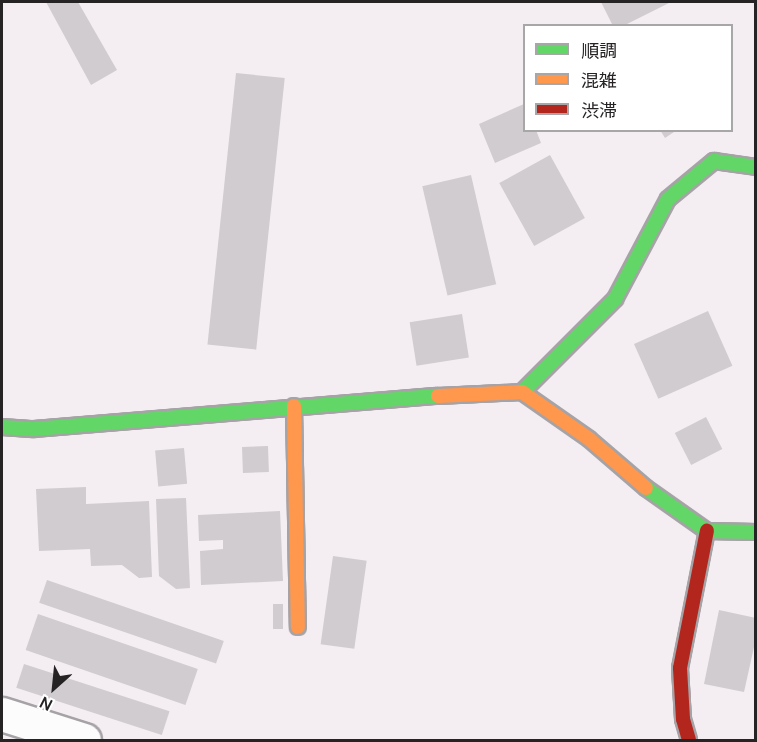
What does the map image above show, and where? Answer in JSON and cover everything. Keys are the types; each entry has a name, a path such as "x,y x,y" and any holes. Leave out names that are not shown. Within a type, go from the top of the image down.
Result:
{"street":[{"path":"522,392 615,299 668,199 714,161 756,167"},
{"path":"2,427 34,429 294,406 522,392 589,439 661,501 707,531 756,532"},
{"path":"294,406 298,627"},
{"path":"689,741 683,719 680,668 707,531"},
{"path":"2,714 84,741"}],"building":[{"path":"46,2 78,2 117,70 91,85"},
{"path":"601,2 671,2 627,24 612,24"},
{"path":"236,73 285,78 256,350 207,345"},
{"path":"523,104 523,132 537,132 541,143 495,163 479,124"},
{"path":"661,132 674,132 665,138"},
{"path":"550,155 585,218 534,246 499,183"},
{"path":"471,175 496,284 447,295 422,186"},
{"path":"708,311 732,366 658,399 634,344"},
{"path":"462,314 469,357 417,366 410,322"},
{"path":"706,417 722,449 691,465 675,433"},
{"path":"268,446 269,472 243,473 242,447"},
{"path":"184,448 187,484 158,486 155,451"},
{"path":"86,487 86,504 149,501 152,577 139,578 122,565 91,566 90,549 39,551 36,489"},
{"path":"186,498 190,588 176,589 159,576 156,499"},
{"path":"280,511 283,581 201,585 200,551 223,549 223,540 199,541 198,515"},
{"path":"333,556 367,561 354,649 321,644"},
{"path":"47,580 224,641 216,664 39,603"},
{"path":"273,604 283,604 283,629 273,629"},
{"path":"719,610 756,618 756,638 744,692 704,684"},
{"path":"38,614 198,669 185,705 26,650"},
{"path":"24,664 170,711 162,735 16,688"}],"traffic: fast":[{"path":"522,392 615,299 668,199 714,161 756,167"},
{"path":"2,427 34,429 438,396"},
{"path":"646,488 707,531 756,532"}],"traffic: slow":[{"path":"438,396 522,392 589,439 646,488"},
{"path":"294,406 298,627"}],"traffic: jam":[{"path":"689,740 683,719 680,668 707,531"}]}
